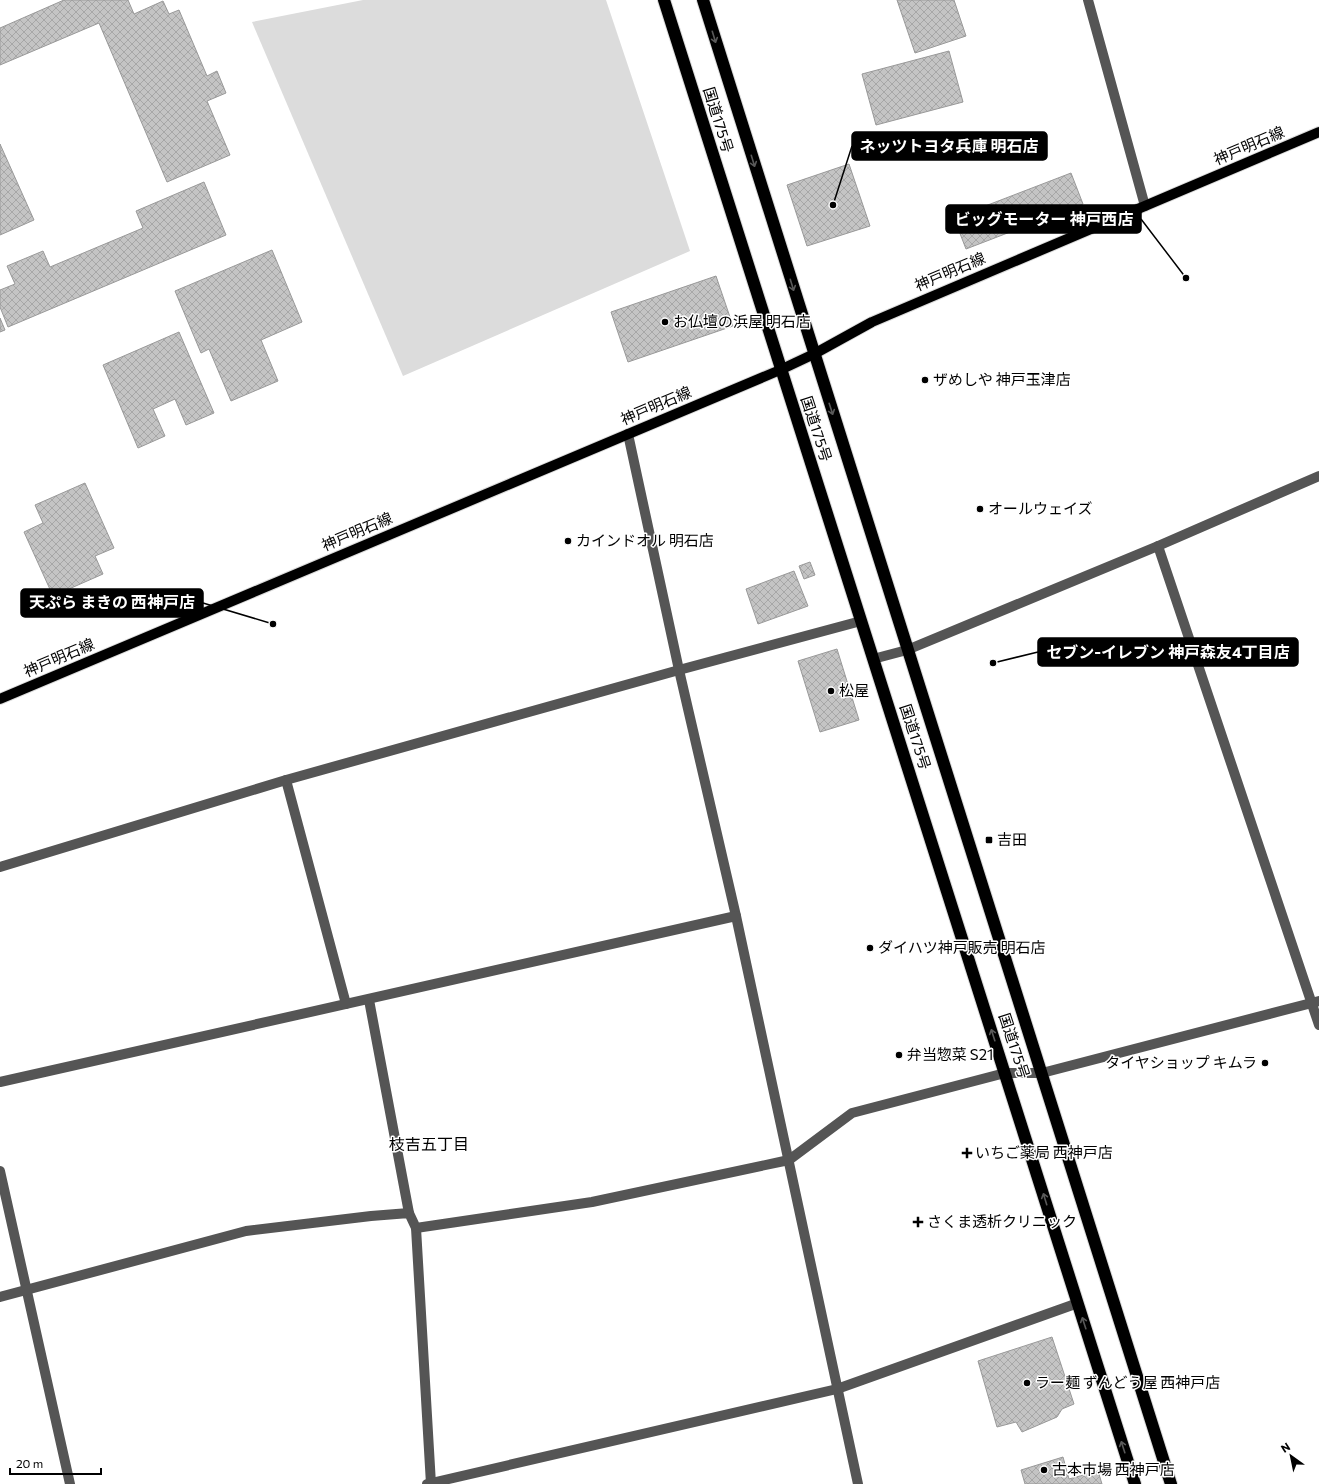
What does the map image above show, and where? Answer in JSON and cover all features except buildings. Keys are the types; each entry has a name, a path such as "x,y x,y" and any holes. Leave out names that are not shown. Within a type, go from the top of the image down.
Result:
{"highway":[{"name":"国道175号","path":"664,0 780,370 1005,1072 1135,1484"},
{"name":"国道175号","path":"703,0 1171,1484"}],"main road":[{"name":"神戸明石線","path":"0,699 780,370 814,354 872,322 1319,132"}],"street":[{"path":"1088,0 1145,206"},
{"path":"628,434 679,670 736,916 858,1484"},
{"path":"873,659 907,650 1158,546 1319,476"},
{"path":"1158,546 1316,1002 1319,1025"},
{"path":"0,866 286,780 679,670 861,621"},
{"path":"286,780 346,1004"},
{"path":"0,1082 736,916"},
{"path":"369,1000 410,1213 416,1228 429,1484 837,1389 1078,1303"},
{"path":"416,1228 592,1202 789,1160 852,1113 1005,1072 1042,1073 1316,1002"},
{"path":"0,1171 70,1484"},
{"path":"0,1297 246,1231 371,1216 410,1213"}],"shaded area":[{"path":"363,0 606,0 690,251 403,376 252,22"}],"place":[{"name":"ネッツトヨタ兵庫 明石店","path":"833,205"},
{"name":"ビッグモーター 神戸西店","path":"1186,278"},
{"name":"お仏壇の浜屋 明石店","path":"665,322"},
{"name":"ザめしや 神戸玉津店","path":"925,380"},
{"name":"オールウェイズ","path":"980,509"},
{"name":"カインドオル 明石店","path":"568,541"},
{"name":"天ぷら まきの 西神戸店","path":"273,624"},
{"name":"セブン-イレブン 神戸森友4丁目店","path":"993,663"},
{"name":"松屋","path":"831,691"},
{"name":"吉田","path":"989,840"},
{"name":"ダイハツ神戸販売 明石店","path":"870,948"},
{"name":"弁当惣菜 S21","path":"899,1055"},
{"name":"タイヤショップ キムラ","path":"1265,1063"},
{"name":"いちご薬局 西神戸店","path":"967,1153"},
{"name":"さくま透析クリニック","path":"918,1222"},
{"name":"ラー麺 ずんどう屋 西神戸店","path":"1027,1383"},
{"name":"古本市場 西神戸店","path":"1044,1470"}],"district":[{"name":"枝吉五丁目","path":"429,1144"}]}
